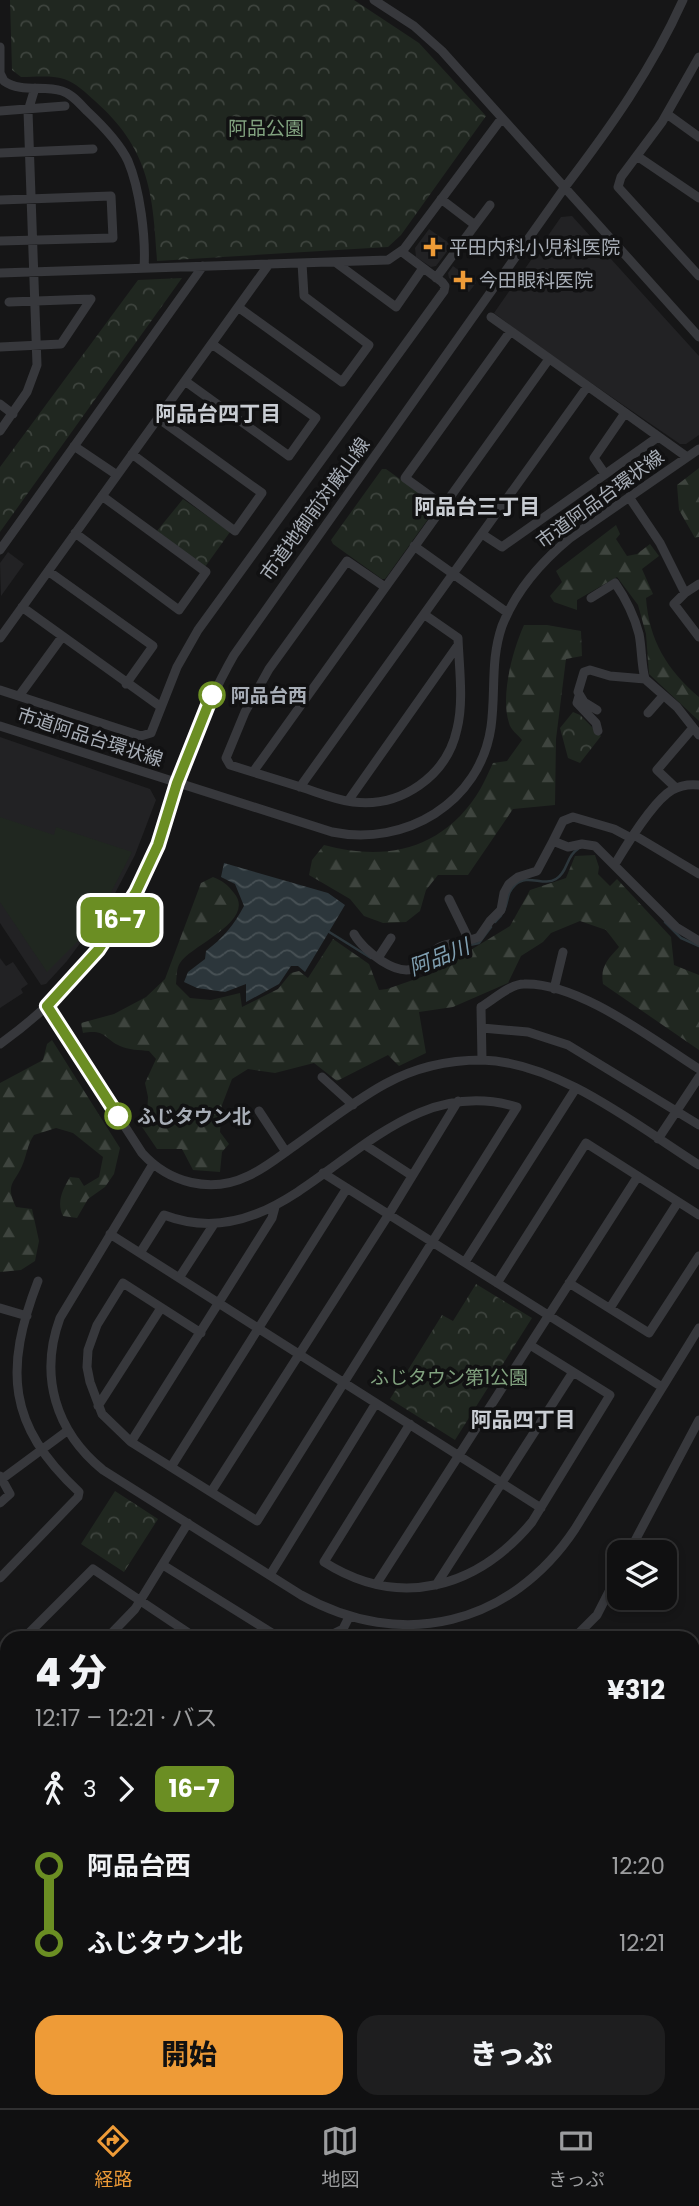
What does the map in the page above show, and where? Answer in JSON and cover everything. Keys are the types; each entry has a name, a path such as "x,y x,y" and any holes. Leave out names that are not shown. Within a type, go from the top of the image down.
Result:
{"street":[{"path":"374,0 431,41 698,334"},
{"name":"市道地御前対厳山線","path":"0,1044 47,1006 87,964 127,907 158,845 177,783 215,690 250,629 632,95 683,0"},
{"path":"0,47 4,81 19,88 62,90 99,121 120,147 128,162 140,209 145,268"},
{"path":"699,57 696,71 621,177 618,187 699,276"},
{"path":"0,431 33,380 37,365 28,111 34,89"},
{"path":"0,111 28,111 65,106"},
{"path":"667,114 699,137"},
{"path":"0,273 382,261 395,257 402,252 502,118"},
{"path":"0,153 93,149"},
{"path":"637,156 699,198"},
{"path":"0,200 110,196 113,237 0,241"},
{"path":"441,199 475,225"},
{"path":"436,278 490,205"},
{"path":"0,690 145,736 152,730 177,667 198,630 443,291 444,284 402,252"},
{"path":"335,262 396,307 423,268"},
{"path":"238,307 342,382 369,345 304,296 302,263"},
{"path":"0,638 269,264"},
{"path":"0,550 203,266"},
{"path":"0,346 61,344 91,299 9,302"},
{"path":"491,317 687,457"},
{"path":"444,506 405,478 510,332"},
{"path":"185,381 289,456 316,418 212,344"},
{"path":"253,772 549,359"},
{"path":"300,787 587,387"},
{"path":"0,404 13,414"},
{"path":"605,474 594,458 625,413"},
{"path":"132,454 235,531 249,512 262,493 158,418"},
{"path":"482,534 502,547 658,437"},
{"path":"74,446 117,475"},
{"name":"市道阿品台環状線","path":"0,726 344,834 382,834 418,824 450,803 467,785 480,764 491,728 494,660 499,636 508,613 526,583 554,552 699,449"},
{"path":"75,533 179,610 206,572 102,496"},
{"path":"629,498 660,543 685,593"},
{"path":"414,546 508,613"},
{"path":"385,587 347,561 269,669 245,712 226,758 230,765 348,801 374,802 397,797 427,779 443,762 454,741 459,718 458,638 425,615"},
{"path":"48,571 153,646 126,684"},
{"path":"591,598 615,583 628,601 639,636 645,679 678,708 696,732 657,770 676,788"},
{"path":"699,584 674,604 699,637"},
{"path":"22,607 160,707"},
{"path":"19,696 62,637"},
{"path":"348,801 458,645"},
{"path":"598,731 595,722 577,703 582,675 587,670 610,676 645,679"},
{"path":"579,696 597,710"},
{"path":"648,713 663,696"},
{"path":"615,864 661,800 676,788 690,784 699,785"},
{"path":"354,934 361,946 378,958 395,968 408,971 417,967 438,948 479,937 489,920 500,910 509,884 540,868 563,821 573,817 633,837 699,874"},
{"path":"553,841 568,847 582,844 595,846 676,927 699,941"},
{"path":"450,898 469,940"},
{"path":"378,958 391,938"},
{"path":"554,989 563,952"},
{"path":"482,1060 481,1007 522,984 554,989 597,1006 699,1069"},
{"path":"47,1006 142,1153 169,1175 185,1181 219,1184 247,1177 385,1084 411,1072 452,1062 482,1060 523,1066 550,1075 576,1088 699,1165"},
{"path":"482,1028 528,1032 568,1045 699,1125"},
{"path":"322,1077 353,1105"},
{"path":"658,1139 699,1077"},
{"path":"465,1262 576,1088"},
{"path":"139,1253 164,1215 194,1224 214,1224 243,1219 275,1207 412,1114 435,1105 485,1100 517,1107 257,1521 131,1442 107,1421 98,1406 90,1382 88,1350 97,1325 123,1283 201,1333"},
{"path":"211,1492 458,1101"},
{"path":"259,1111 286,1152"},
{"path":"497,1283 586,1143 699,1215"},
{"path":"365,1145 411,1175"},
{"path":"153,1164 65,1306 52,1343 50,1369 53,1395 67,1431 83,1452 103,1470 319,1605 349,1617 400,1625 442,1622 482,1610 519,1590 536,1577 564,1546 662,1387 695,1342 699,1328"},
{"path":"323,1173 662,1387"},
{"path":"377,1583 638,1176"},
{"path":"171,1467 347,1188"},
{"path":"610,1308 678,1202"},
{"path":"131,1442 220,1304 272,1218 275,1207"},
{"path":"179,1278 214,1224"},
{"path":"110,1234 541,1507"},
{"path":"569,1283 649,1333 699,1256"},
{"path":"0,1578 78,1497 79,1492 41,1451 25,1420 18,1386 19,1337 38,1281"},
{"path":"0,1308 27,1316"},
{"path":"98,1406 162,1308"},
{"path":"410,1424 324,1562 351,1577 408,1588 436,1585 467,1575 497,1558 516,1541 541,1507 610,1395 530,1345"},
{"path":"436,1585 573,1372"},
{"path":"270,1575 376,1403"},
{"path":"635,1540 699,1420"},
{"path":"0,1503 10,1494 1,1478 67,1431"},
{"path":"113,1631 140,1601 188,1523"},
{"path":"163,1565 269,1631"},
{"path":"31,1631 93,1569 185,1631"},
{"path":"581,1631 597,1615 607,1595"},
{"path":"339,1631 349,1617"}],"shaded area":[{"path":"572,216 699,356 699,435 686,444 680,444 494,313 561,217"},
{"name":"平田内科小児科医院","path":"429,229 452,245 436,266 431,267 416,257 415,248"},
{"name":"今田眼科医院","path":"453,266 476,283 469,292 449,278 448,273"},
{"path":"8,552 24,564 1,596 0,563"},
{"path":"0,737 150,789 156,800 135,855 110,903 67,961 46,984 41,985 0,923"},
{"path":"0,958 6,966 13,962 28,984 21,989 23,993 0,1008"}],"green space":[{"name":"阿品公園","path":"10,0 354,0 419,43 486,116 401,235 388,247 157,261 150,193 145,173 127,137 113,119 77,86 59,78 21,77 12,70"},
{"path":"182,278 0,532 0,467 138,280"},
{"path":"699,468 699,537 695,538 679,510 677,485"},
{"path":"382,469 386,469 436,505 385,579 331,540"},
{"path":"183,499 230,532 205,567 157,531"},
{"path":"616,525 620,534 616,539 627,556 637,554 650,544 659,556 642,569 653,594 646,598 651,627 669,665 699,697 699,721 649,674 646,634 638,605 617,577 577,600 577,610 554,602 550,596 562,582 556,571"},
{"path":"524,625 547,625 581,631 582,656 566,659 556,739 555,805 513,809 468,875 438,875 426,890 420,911 406,922 383,923 364,916 350,899 309,875 312,860 324,845 368,852 409,847 445,829 461,815 479,792 493,763 507,761 522,740 510,725 506,700 512,659"},
{"path":"573,712 580,715 601,736 580,763 568,758 560,728"},
{"path":"0,817 54,835 56,827 132,852 94,925 47,972 0,902"},
{"path":"595,855 598,874 610,886 617,879 671,937 674,965 699,975 699,1050 603,984 604,968 619,947 606,930 580,921 551,933 543,942 521,956 508,983 453,1007 419,1012 426,1053 399,1066 388,1055 337,1081 314,1063 275,1073 248,1069 232,1079 222,1105 220,1132 229,1144 222,1152 220,1172 193,1170 182,1149 157,1149 138,1121 147,1114 145,1083 156,1059 149,1051 123,1047 96,1032 83,1033 81,1023 114,1014 146,997 165,979 201,883 213,877 225,883 234,893 239,903 237,913 220,932 186,956 177,970 176,984 190,998 211,1000 240,993 242,1007 278,989 291,973 299,971 308,978 333,939 369,964 379,990 433,973 510,926 530,890 566,878 575,856"},
{"path":"52,1040 120,1148 114,1174 105,1187 88,1199 77,1218 63,1216 60,1201 70,1177 79,1178 84,1186 99,1177 103,1157 73,1133 56,1128 34,1135 11,1193 16,1207 32,1209 39,1241 35,1261 21,1270 0,1272 0,1083 43,1060 47,1044"},
{"name":"ふじタウン第1公園","path":"476,1284 532,1318 455,1440 390,1399 442,1315 453,1321"},
{"path":"115,1491 158,1519 124,1572 81,1544"}],"water":[{"path":"224,863 328,893 345,905 305,972 298,966 291,966 279,984 246,1002 246,984 225,992 197,988 184,982 188,972 205,959 206,951 228,931 244,906 235,884 221,877"}],"waterway":[{"name":"阿品川","path":"495,922 504,911 509,893 515,885 525,880 546,882 556,879 578,849"},
{"name":"阿品川","path":"665,922 681,938 699,946"},
{"name":"阿品川","path":"429,961 443,951 479,943 491,927"},
{"name":"阿品川","path":"326,930 371,958"}],"bus line":[{"name":"16-7","path":"118,1116 47,1006 98,950 144,877 212,695"}],"place":[{"name":"平田内科小児科医院","path":"433,247"},
{"name":"今田眼科医院","path":"463,280"},
{"name":"阿品台西","path":"212,695"},
{"name":"ふじタウン北","path":"118,1116"}],"district":[{"name":"阿品台四丁目","path":"218,413"},
{"name":"阿品台三丁目","path":"477,506"},
{"name":"阿品四丁目","path":"523,1419"}]}
